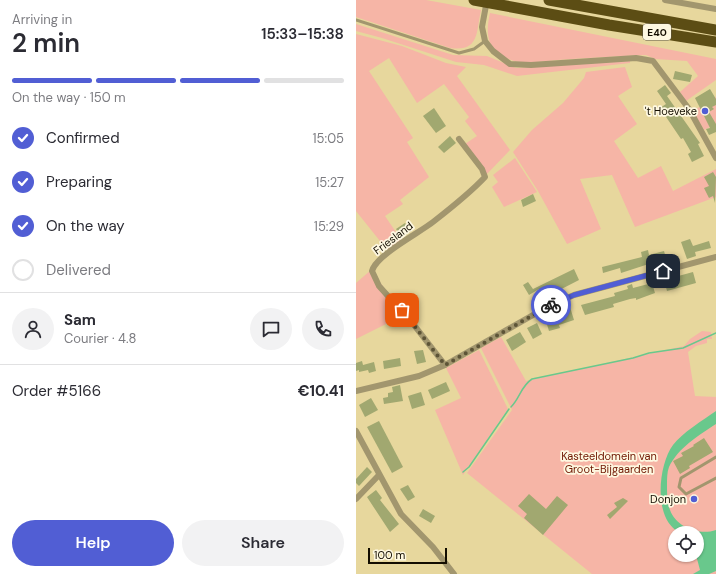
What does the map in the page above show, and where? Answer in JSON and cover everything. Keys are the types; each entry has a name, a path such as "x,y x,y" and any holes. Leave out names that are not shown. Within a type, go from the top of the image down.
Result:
{"highway":[{"name":"E40","path":"474,0 609,25 716,42"},
{"name":"E40","path":"549,0 716,30"},
{"path":"609,25 716,49"}],"street":[{"path":"487,0 482,27 485,41 502,59 519,66 636,58 650,59 657,65 689,109 716,158"},
{"path":"664,0 691,2 716,9"},
{"name":"Friesland","path":"445,365 414,325 379,286 372,272 376,263 408,238 433,222 485,178 482,169 459,139"},
{"path":"356,390 419,376 445,365 560,300 716,257"},
{"path":"356,431 401,514 433,547 454,574"},
{"path":"356,499 379,475"}],"lane":[{"path":"356,20 459,53 474,49 485,41"},
{"path":"716,457 680,478 679,487 682,492 689,493 716,478"}],"green space":[{"path":"356,0 426,0 481,10 477,33 472,44 467,47 450,48 356,17"},
{"path":"490,13 716,59 716,80 686,101 680,92 698,76 687,61 655,59 646,55 534,62 511,60 497,52 492,47 488,35 488,21"},
{"path":"356,24 453,55 487,56 516,68 630,61 630,63 517,76 484,65 456,62 356,31"},
{"path":"356,34 402,46 446,63 466,67 457,76 510,150 486,175 465,144 477,136 465,121 469,117 444,84 417,103 389,58 369,71 413,138 407,142 429,177 400,200 403,204 385,216 402,241 388,251 356,211"},
{"path":"625,67 632,87 618,96 637,124 614,141 638,178 661,166 673,191 716,169 716,197 635,227 612,175 580,179 601,229 567,244 538,191 513,152 532,130 563,103 584,78 586,72"},
{"path":"716,97 716,124 704,130 693,111"},
{"path":"515,158 537,192 504,207 492,187 498,182 493,175"},
{"path":"371,270 404,315 356,339 356,283"},
{"name":"Kasteeldomein van Groot-Bijgaarden","path":"702,331 711,332 712,339 707,339 707,343 696,346 688,352 695,396 716,397 716,574 592,574 467,473 512,410 481,348 501,337 526,381 684,346 690,339"},
{"path":"479,350 508,409 463,475 435,410 461,398 446,368"}],"shaded area":[{"path":"716,411 716,424 696,437 683,448 669,467 667,473 668,504 673,516 684,526 672,526 665,516 662,504 661,478 664,465 668,454 677,440"},
{"path":"716,530 716,571 709,574 693,574 700,570 698,562 704,562 704,532"}],"building":[{"path":"675,71 692,75 690,82 673,79"},
{"path":"665,85 671,93 667,96 700,143 698,144 704,156 692,162 688,154 691,152 683,138 681,139 660,108 666,104 657,91"},
{"path":"710,89 716,99 716,105 712,107 714,109 709,112 716,124 716,132 709,135 706,129 710,128 695,98"},
{"path":"434,108 446,126 436,133 423,116"},
{"path":"450,136 456,143 444,153 438,147"},
{"path":"713,172 716,177 715,203 713,196 709,198 704,188 709,186 704,177"},
{"path":"533,194 536,201 523,207 521,200"},
{"path":"405,223 411,231 402,237 396,229"},
{"path":"690,239 693,246 709,241 711,248 695,252 696,256 687,259 681,242"},
{"path":"648,250 649,255 664,251 668,265 660,267 658,261 621,273 620,268 603,273 602,267 642,257 641,252"},
{"path":"574,269 579,280 544,298 539,289 529,295 523,285 528,282 533,289"},
{"path":"693,272 696,283 667,291 663,276 670,274 671,278"},
{"path":"652,283 655,293 636,300 636,298 630,299 613,304 614,307 585,315 581,305 615,296 614,293 628,289 627,286 632,284 633,288"},
{"path":"570,307 574,320 559,325 560,328 549,331 545,318 560,314 559,310"},
{"path":"537,323 542,334 533,339 527,328"},
{"path":"520,332 526,342 512,351 506,340"},
{"path":"423,350 426,362 417,364 414,351"},
{"path":"400,358 401,366 384,369 383,361"},
{"path":"362,361 363,365 374,362 376,371 369,373 368,370 359,372 359,370 356,371 356,363"},
{"path":"446,382 450,391 432,399 428,390"},
{"path":"400,385 403,401 384,404 383,398 388,397 388,393 393,392 392,387"},
{"path":"421,392 425,405 412,409 408,396"},
{"path":"371,398 378,410 365,417 359,405"},
{"path":"379,421 403,467 392,473 367,427"},
{"path":"704,438 713,452 689,466 690,468 680,474 673,461 683,456 681,453 694,446 693,445"},
{"path":"367,467 372,472 359,486 356,483 356,479"},
{"path":"408,485 415,497 408,501 400,489"},
{"path":"376,490 382,498 380,500 399,524 390,532 367,497"},
{"path":"529,494 546,509 557,496 568,505 543,535 524,518 527,514 518,506"},
{"path":"623,498 628,501 610,519 607,515 617,507 614,503"},
{"path":"423,509 435,516 431,523 419,516"}],"waterway":[{"path":"511,407 517,400 525,385 532,379 633,358 649,353 683,348 716,333"},
{"path":"463,472 469,467 509,409"}],"way so far":[{"path":"402,310 445,365 551,305"}],"place":[{"name":"'t Hoeveke","path":"705,111"},
{"name":"Donjon","path":"694,499"}],"route":[{"path":"551,305 574,295 663,271"}]}
